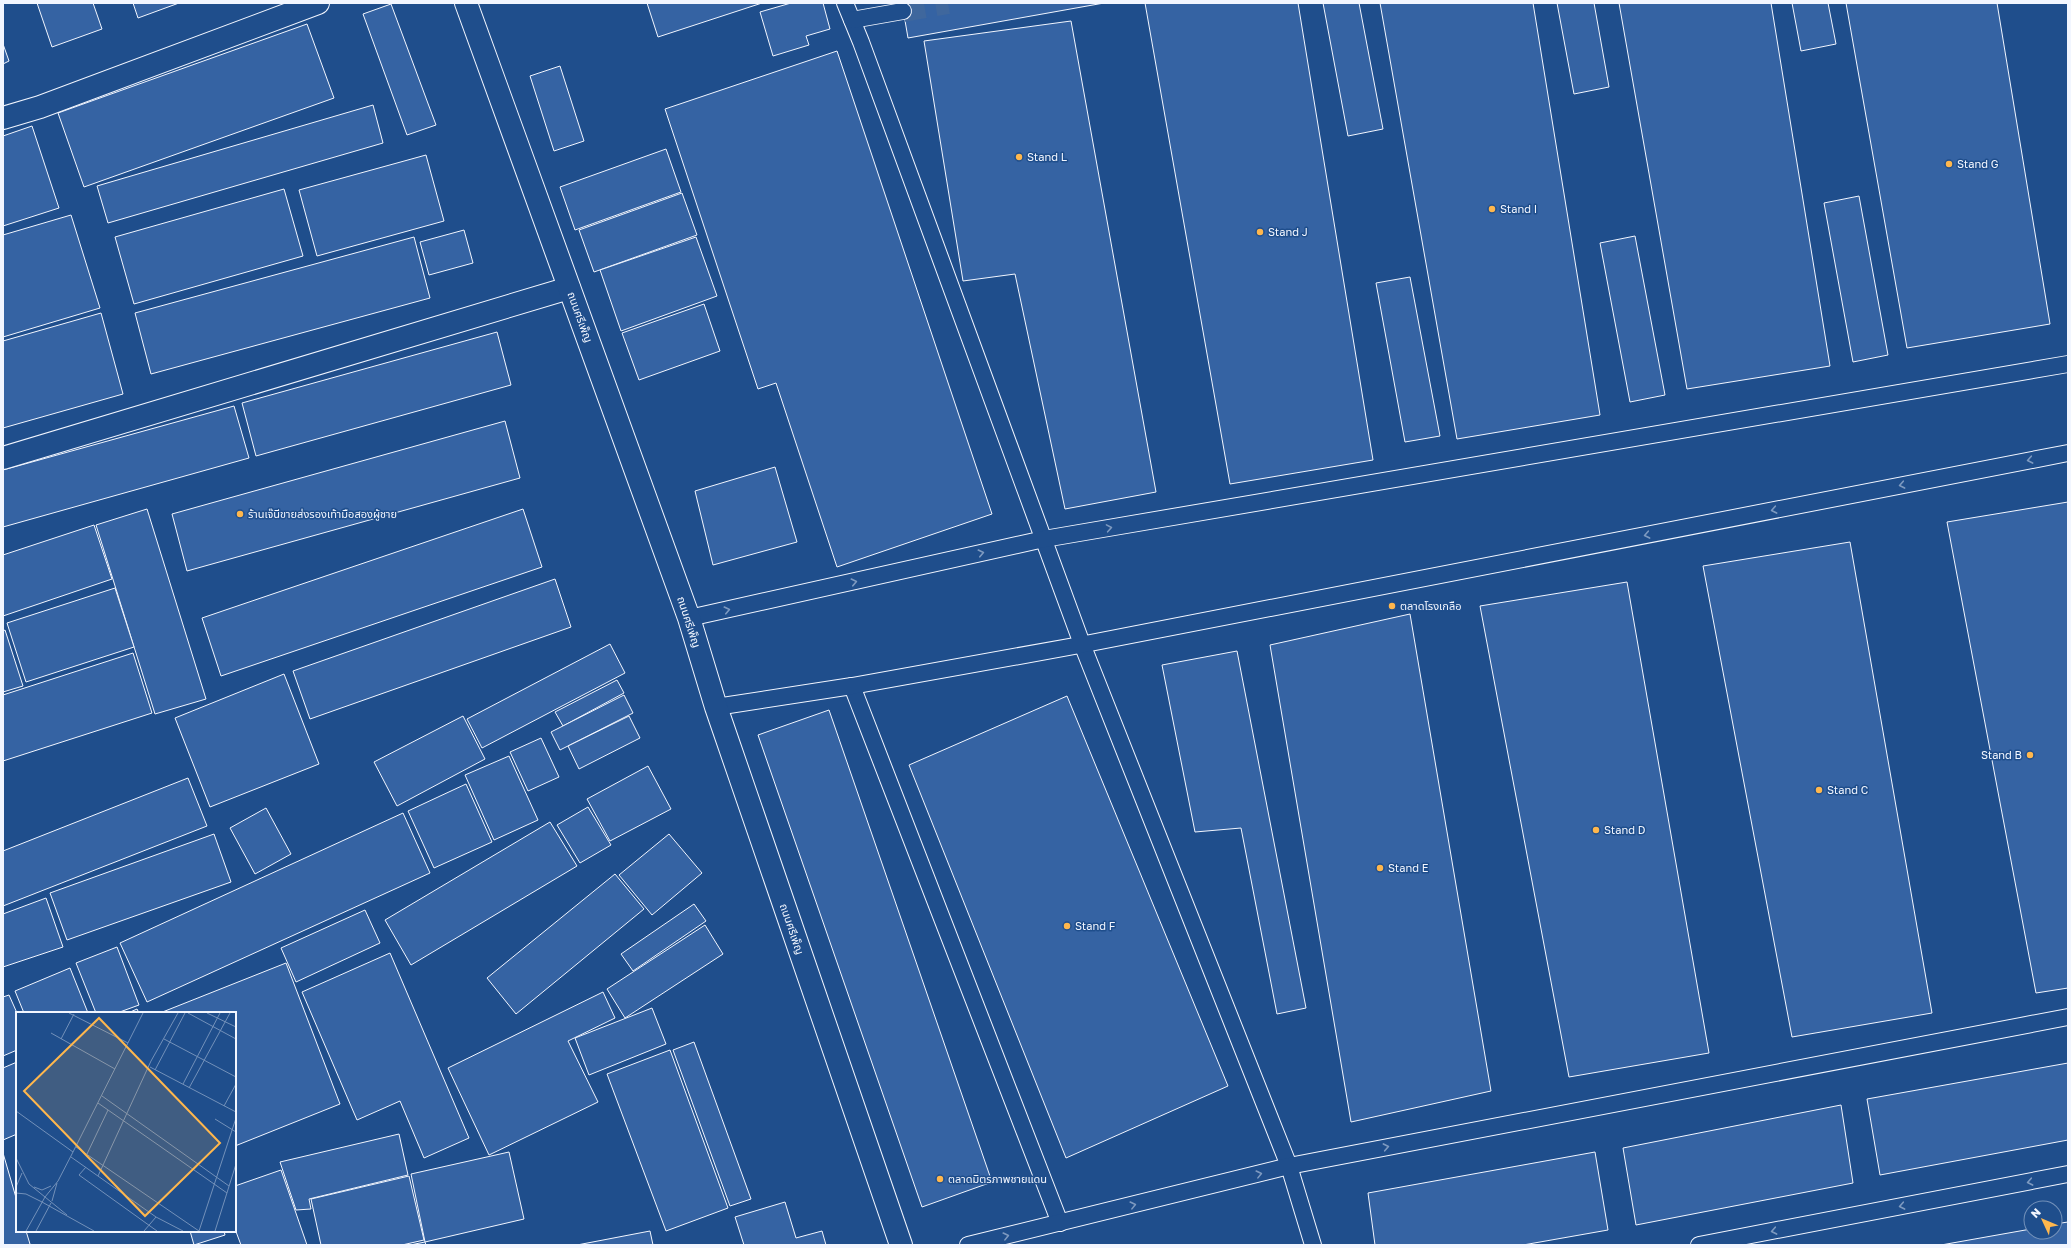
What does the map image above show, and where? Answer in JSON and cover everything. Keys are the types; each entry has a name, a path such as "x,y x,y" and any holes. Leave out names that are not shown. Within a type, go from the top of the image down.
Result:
{"main road":[{"path":"3,118 40,107 318,3"},
{"name":"ถนนศรีเพ็ญ","path":"466,3 689,618 716,708 901,1245"},
{"path":"3,458 569,288"}],"lane":[{"path":"845,3 1082,644 1289,1166 1313,1245"},
{"path":"852,20 903,11"},
{"path":"689,618 1044,539 2068,364"},
{"path":"716,708 852,686 1082,644 2068,453"},
{"path":"852,686 1060,1223"},
{"path":"968,1245 1289,1166 2068,1017"},
{"path":"1699,1245 2068,1174"}],"building":[{"path":"37,3 93,3 102,29 52,47"},
{"path":"133,3 179,3 138,18"},
{"path":"647,3 762,3 658,37"},
{"path":"791,3 823,3 830,29 806,36 809,45 773,56 760,12"},
{"path":"902,3 1104,3 908,38"},
{"name":"Stand J","path":"1145,3 1298,3 1373,460 1230,484"},
{"path":"1323,3 1359,3 1383,129 1348,136"},
{"name":"Stand I","path":"1380,3 1533,3 1600,415 1457,439"},
{"path":"1557,3 1594,3 1609,87 1574,94"},
{"path":"1619,3 1771,3 1830,366 1687,389"},
{"path":"1792,3 1828,3 1836,44 1801,51"},
{"name":"Stand G","path":"1846,3 1997,3 2050,324 1907,348"},
{"path":"391,4 436,125 407,135 363,14"},
{"name":"Stand L","path":"1071,21 1156,492 1065,509 1015,274 963,281 924,41"},
{"path":"307,24 334,98 84,187 58,113"},
{"path":"3,44 9,61 3,64"},
{"path":"837,51 992,514 837,567 776,383 758,389 665,109"},
{"path":"560,66 584,141 554,151 530,76"},
{"path":"373,105 383,143 108,223 97,186"},
{"path":"32,126 59,208 3,226 3,136"},
{"path":"666,149 681,192 575,230 560,187"},
{"path":"426,155 444,221 317,256 299,190"},
{"path":"284,189 303,256 134,304 115,237"},
{"path":"682,193 697,235 594,272 579,230"},
{"path":"1859,196 1888,355 1853,362 1824,203"},
{"path":"71,215 100,308 3,337 3,235"},
{"path":"464,230 473,263 429,275 420,242"},
{"path":"1635,236 1665,395 1630,402 1600,243"},
{"path":"414,237 430,298 151,374 135,313"},
{"path":"696,237 717,296 621,331 600,270"},
{"path":"1410,277 1440,436 1405,442 1376,283"},
{"path":"704,304 720,351 639,380 622,333"},
{"path":"101,313 123,394 3,428 3,341"},
{"path":"497,332 511,385 256,456 242,403"},
{"path":"234,406 249,458 3,527 3,470"},
{"path":"505,421 520,478 187,571 172,514"},
{"path":"775,467 797,542 713,565 695,491"},
{"name":"Stand B","path":"2068,502 2068,988 2036,993 1947,522"},
{"path":"147,509 206,699 155,714 96,525"},
{"path":"523,509 542,567 221,676 202,618"},
{"path":"94,525 112,579 3,616 3,555"},
{"name":"Stand C","path":"1850,542 1932,1013 1792,1037 1703,566"},
{"path":"555,579 571,627 310,719 293,671"},
{"name":"Stand D","path":"1627,582 1709,1053 1569,1077 1480,606"},
{"path":"115,588 134,647 26,682 7,623"},
{"name":"Stand E","path":"1410,614 1491,1091 1351,1122 1270,645"},
{"path":"5,630 23,686 3,692 3,631"},
{"path":"610,644 625,673 482,748 467,719"},
{"path":"1237,651 1306,1008 1277,1014 1241,828 1195,832 1162,665"},
{"path":"133,653 152,713 3,761 3,695"},
{"path":"284,674 319,764 210,807 175,718"},
{"path":"617,680 624,693 563,726 555,712"},
{"path":"624,695 633,713 560,750 551,732"},
{"name":"Stand F","path":"1067,696 1228,1086 1066,1158 909,765"},
{"path":"829,710 992,1182 922,1207 758,735"},
{"path":"463,716 485,759 397,806 374,762"},
{"path":"629,716 640,738 579,769 568,746"},
{"path":"541,738 559,777 528,791 510,752"},
{"path":"509,756 538,820 494,840 465,775"},
{"path":"648,766 671,809 610,841 587,799"},
{"path":"188,778 207,826 3,906 3,851"},
{"path":"466,784 492,842 434,868 408,811"},
{"path":"588,807 611,845 580,863 557,825"},
{"path":"266,808 291,854 255,874 230,828"},
{"path":"403,813 430,873 147,1002 120,943"},
{"path":"550,822 577,866 411,965 385,920"},
{"path":"214,834 231,882 67,940 50,893"},
{"path":"669,834 702,873 652,915 619,875"},
{"path":"615,874 644,909 516,1014 487,978"},
{"path":"46,898 63,947 3,967 3,914"},
{"path":"694,904 706,921 633,971 621,954"},
{"path":"365,910 380,943 296,982 281,948"},
{"path":"705,925 723,954 625,1018 607,989"},
{"path":"117,947 139,1005 120,1012 96,1012 76,963"},
{"path":"390,953 469,1138 424,1158 400,1101 357,1120 302,992"},
{"path":"286,963 340,1104 236,1146 236,1012 163,1012"},
{"path":"70,968 88,1012 24,1012 15,991"},
{"path":"603,992 615,1018 568,1041 598,1102 489,1155 448,1068"},
{"path":"9,995 17,1012 16,1050 3,1056 3,997"},
{"path":"652,1008 666,1044 589,1075 575,1038"},
{"path":"137,1009 138,1012 130,1012"},
{"path":"694,1042 751,1199 730,1206 673,1050"},
{"path":"670,1050 728,1208 666,1231 607,1074"},
{"path":"16,1062 16,1134 3,1140 3,1068"},
{"path":"2068,1063 2068,1140 1880,1175 1867,1099"},
{"path":"1841,1105 1853,1183 1636,1225 1623,1148"},
{"path":"399,1134 408,1175 309,1199 311,1209 296,1210 280,1162"},
{"path":"509,1152 524,1219 425,1242 411,1174"},
{"path":"1595,1152 1608,1230 1523,1245 1375,1245 1368,1193"},
{"path":"3,1153 16,1198 16,1232 26,1232 30,1244 3,1245"},
{"path":"281,1170 307,1245 241,1245 236,1232 236,1186"},
{"path":"409,1176 424,1240 402,1245 321,1245 311,1199"},
{"path":"785,1202 796,1238 822,1231 826,1245 744,1245 735,1217"},
{"path":"2068,1222 2068,1245 1941,1245 2023,1230 2023,1240 2063,1240 2063,1223"},
{"path":"650,1231 653,1245 577,1245"},
{"path":"190,1232 224,1232 225,1235 194,1245"},
{"path":"425,1242 426,1245 410,1245"}],"tunnel":[{"path":"903,11 948,3"}],"place":[{"name":"Stand L","path":"1019,157"},
{"name":"Stand G","path":"1949,164"},
{"name":"Stand I","path":"1492,209"},
{"name":"Stand J","path":"1260,232"},
{"name":"ร้านเจ๊นีขายส่งรองเท้ามือสองผู้ชาย","path":"240,514"},
{"name":"ตลาดโรงเกลือ","path":"1392,606"},
{"name":"Stand B","path":"2030,755"},
{"name":"Stand C","path":"1819,790"},
{"name":"Stand D","path":"1596,830"},
{"name":"Stand E","path":"1380,868"},
{"name":"Stand F","path":"1067,926"},
{"name":"ตลาดมิตรภาพชายแดน","path":"940,1179"}]}
